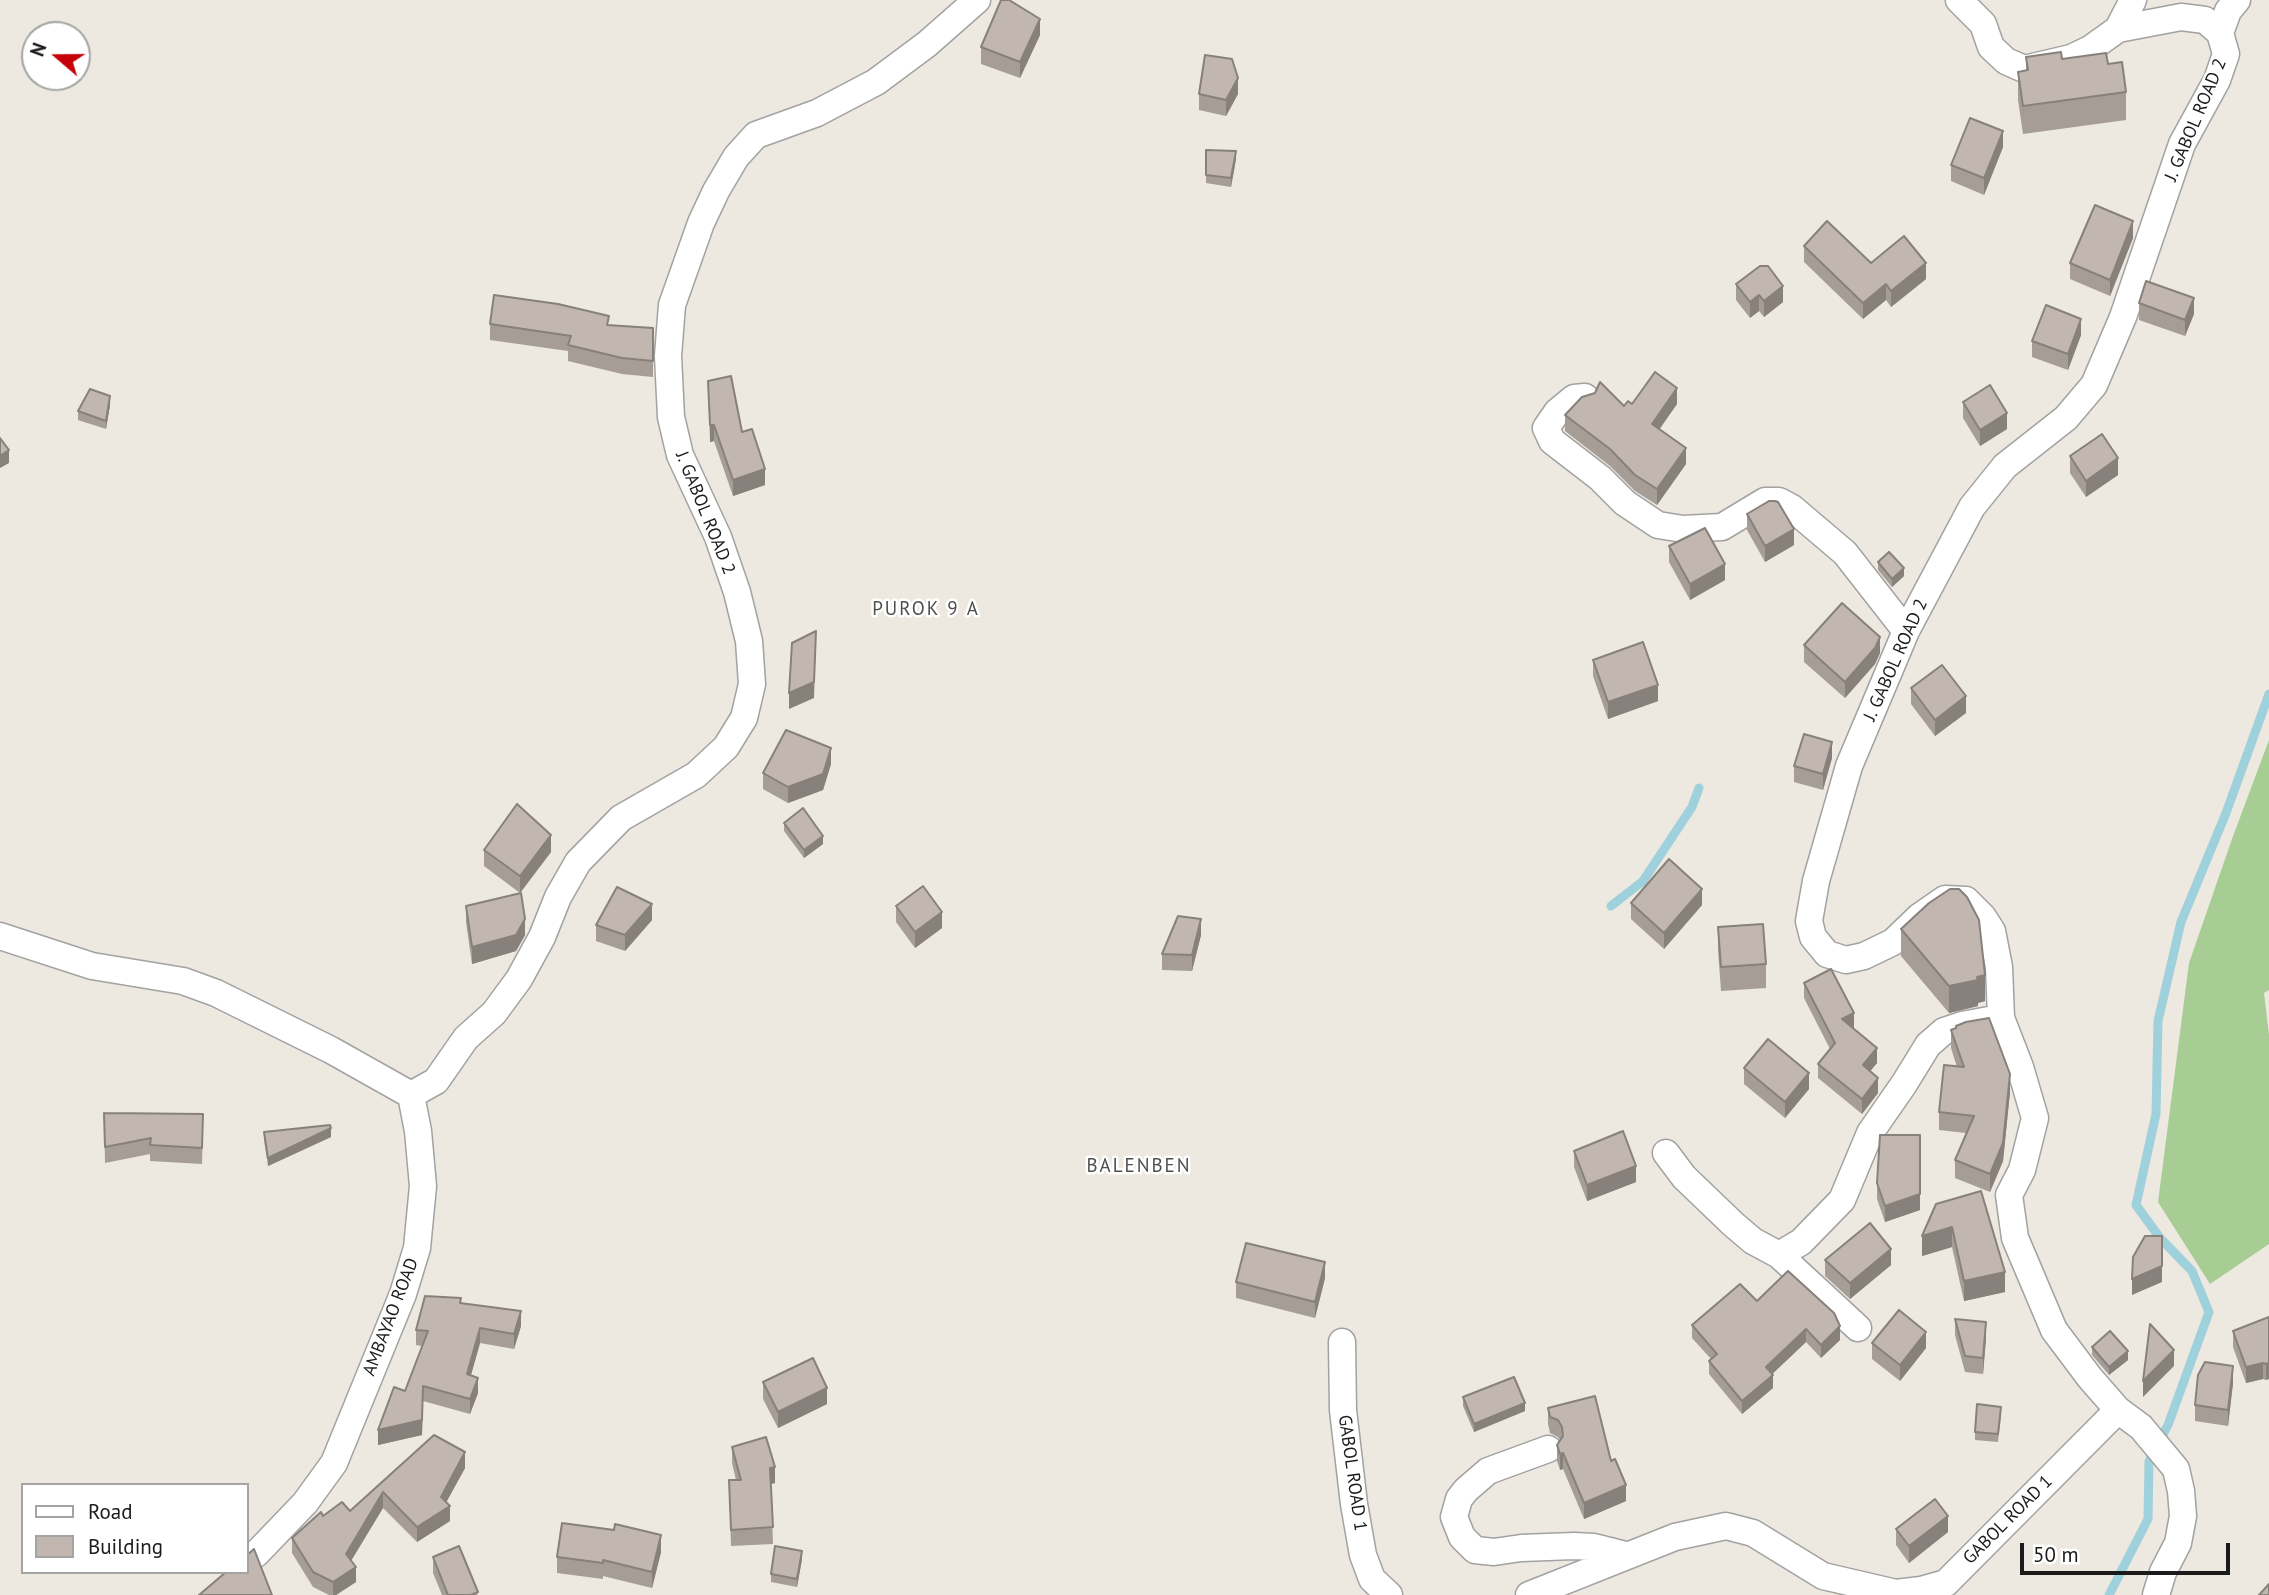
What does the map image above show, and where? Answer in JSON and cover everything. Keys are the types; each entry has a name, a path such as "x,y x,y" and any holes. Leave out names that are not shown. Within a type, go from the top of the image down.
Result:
{"street":[{"name":"J. GABOL ROAD 2","path":"411,1095 436,1081 466,1038 494,1013 519,979 578,862 621,817 696,775 726,747 744,718 752,684 749,641 737,592 718,537 680,455 671,417 668,356 672,305 701,223 736,157 756,135 817,113 876,82 927,44 977,0"},
{"name":"J. GABOL ROAD 2","path":"1959,0 1983,24 1991,47 2006,61 2024,69 2071,58 2090,49 2118,29 2181,17 2205,20 2220,33 2226,54 2217,80 2182,144 2123,317 2094,385 2066,418 2005,466 1972,507 1906,631 1849,766 1816,881 1809,921 1813,937 1827,954 1846,960 1864,956 1893,942 1919,917 1945,899 1965,900 1983,917 1994,940 1999,967 2001,1018 2020,1067 2035,1118 2022,1170 2010,1195 2015,1238 2054,1330 2118,1410 2141,1427 2176,1468 2182,1491 2183,1516 2178,1543 2163,1572 2156,1595"},
{"path":"2118,29 2133,0"},
{"path":"2220,33 2228,10 2237,0"},
{"path":"1585,397 1574,398 1557,412 1546,428 1552,441 1600,478 1625,503 1658,525 1683,530 1722,527 1765,502 1779,500 1845,553 1906,631"},
{"path":"0,936 92,966 183,981 216,993 331,1050 411,1095"},
{"path":"1779,1255 1801,1242 1842,1200 1870,1133 1928,1045 1944,1031 2001,1018"},
{"name":"AMBAYAO ROAD","path":"248,1560 305,1503 334,1463 403,1294 417,1248 423,1186 418,1131 411,1095"},
{"path":"1666,1153 1685,1177 1733,1224 1753,1241 1779,1255 1858,1328"},
{"name":"GABOL ROAD 1","path":"1342,1342 1343,1410 1363,1555 1372,1578 1389,1595"},
{"name":"GABOL ROAD 1","path":"1529,1595 1675,1537 1726,1526 1753,1533 1823,1576 1896,1593 1946,1583 2118,1410"},
{"path":"1548,1449 1488,1471 1466,1490 1459,1499 1454,1517 1462,1538 1475,1549 1494,1552 1574,1546 1594,1547 1626,1555"}],"green space":[{"path":"2269,740 2269,990 2264,993 2269,1035 2269,1244 2210,1284 2158,1202 2189,963"}],"building":[{"path":"1001,0 1009,0 1040,19 1020,62 981,47"},
{"path":"2061,52 2062,59 2106,53 2108,64 2122,62 2126,92 2023,106 2018,72 2028,70 2026,57"},
{"path":"1205,55 1232,59 1238,78 1226,100 1199,94"},
{"path":"1970,118 2003,131 1984,178 1951,165"},
{"path":"1206,150 1236,151 1231,178 1206,175"},
{"path":"2095,205 2133,221 2110,280 2070,263"},
{"path":"1827,221 1871,263 1904,236 1926,263 1891,291 1886,284 1863,303 1804,246"},
{"path":"1760,266 1768,266 1783,286 1764,301 1759,295 1750,302 1736,284"},
{"path":"2146,281 2194,298 2185,320 2139,303"},
{"path":"494,295 558,304 609,316 607,325 653,328 653,361 622,358 568,345 571,336 490,324"},
{"path":"2046,305 2081,319 2068,354 2032,341"},
{"path":"1655,372 1677,388 1652,424 1686,448 1657,489 1635,475 1610,449 1565,415 1582,397 1595,393 1600,382 1624,406 1628,401 1632,404"},
{"path":"731,376 742,432 752,429 765,469 733,480 714,425 710,425 708,381"},
{"path":"1990,385 2007,413 1980,430 1963,402"},
{"path":"90,389 110,396 106,421 78,411"},
{"path":"2102,434 2118,458 2086,481 2070,456"},
{"path":"0,438 9,450 0,456"},
{"path":"1769,501 1778,502 1794,529 1765,546 1747,514"},
{"path":"1705,528 1725,564 1690,584 1669,546"},
{"path":"1889,552 1904,568 1892,579 1878,562"},
{"path":"1842,603 1880,637 1875,648 1845,682 1804,645"},
{"path":"816,631 814,682 789,693 792,643"},
{"path":"1643,642 1658,685 1608,702 1593,660"},
{"path":"1942,665 1966,696 1935,720 1911,688"},
{"path":"786,730 831,748 823,774 788,787 763,773"},
{"path":"1804,734 1832,742 1823,774 1794,766"},
{"path":"517,804 551,835 520,876 484,850"},
{"path":"803,808 823,836 804,850 784,823"},
{"path":"1669,859 1702,889 1664,933 1631,903"},
{"path":"923,886 942,912 915,932 896,906"},
{"path":"617,887 652,904 625,935 596,925"},
{"path":"1950,889 1959,889 1967,897 1979,920 1985,975 1977,977 1978,980 1949,986 1901,929 1929,903"},
{"path":"521,893 525,919 516,935 472,947 466,906"},
{"path":"1178,916 1201,919 1192,955 1162,954"},
{"path":"1763,924 1766,964 1721,967 1718,927"},
{"path":"1831,969 1854,1013 1842,1019 1877,1048 1863,1065 1878,1078 1862,1099 1818,1064 1835,1043 1804,983"},
{"path":"1989,1018 2010,1074 2003,1143 1990,1174 1955,1160 1974,1116 1939,1112 1944,1065 1964,1067 1951,1030 1966,1022"},
{"path":"1768,1039 1809,1073 1785,1102 1744,1068"},
{"path":"104,1113 203,1114 202,1148 150,1145 151,1138 105,1147"},
{"path":"330,1125 331,1128 268,1158 264,1132"},
{"path":"1623,1131 1636,1166 1587,1185 1574,1151"},
{"path":"1880,1135 1920,1135 1920,1194 1885,1206 1877,1183"},
{"path":"1981,1191 2005,1272 1964,1281 1952,1227 1922,1236 1936,1204"},
{"path":"1870,1223 1891,1249 1850,1283 1825,1260"},
{"path":"2145,1236 2162,1236 2162,1266 2132,1279 2133,1257"},
{"path":"1246,1243 1325,1262 1315,1302 1236,1282"},
{"path":"1788,1271 1834,1313 1840,1326 1821,1345 1806,1329 1766,1367 1773,1375 1742,1401 1709,1361 1717,1354 1692,1325 1740,1284 1757,1301"},
{"path":"425,1296 461,1298 460,1303 521,1311 514,1334 480,1328 467,1374 478,1378 470,1399 423,1386 422,1420 378,1430 394,1387 405,1391 428,1331 416,1330"},
{"path":"1899,1310 1926,1332 1900,1365 1872,1343"},
{"path":"2269,1317 2269,1363 2246,1367 2233,1331"},
{"path":"1955,1319 1986,1322 1983,1358 1965,1356"},
{"path":"2150,1324 2174,1350 2143,1381"},
{"path":"2110,1331 2128,1351 2109,1367 2092,1347"},
{"path":"813,1358 827,1388 778,1412 763,1382"},
{"path":"2205,1362 2233,1366 2228,1410 2195,1405 2198,1375"},
{"path":"1514,1377 1525,1403 1474,1424 1463,1397"},
{"path":"1595,1396 1611,1461 1615,1459 1626,1485 1584,1503 1557,1445 1563,1436 1562,1427 1558,1420 1550,1417 1548,1408"},
{"path":"1977,1404 2001,1407 1998,1434 1975,1432"},
{"path":"434,1435 465,1452 441,1497 450,1506 417,1527 383,1492 346,1554 356,1567 333,1582 313,1572 292,1538 321,1512 323,1516 342,1502 350,1511"},
{"path":"766,1437 775,1467 770,1468 773,1527 731,1530 729,1480 741,1480 732,1447"},
{"path":"1935,1499 1948,1516 1909,1546 1896,1529"},
{"path":"562,1523 614,1530 615,1524 661,1535 652,1572 603,1560 603,1563 557,1557"},
{"path":"459,1546 478,1592 471,1595 448,1595 433,1557"},
{"path":"775,1546 802,1551 797,1579 771,1574"},
{"path":"254,1549 272,1595 199,1595 224,1574 248,1574 248,1554"},
{"path":"2269,1584 2269,1595 2259,1595"}],"waterway":[{"path":"2109,1595 2148,1519 2149,1461 2168,1425 2209,1312 2192,1271 2160,1238 2136,1205 2156,1114 2158,1021 2181,922 2226,813 2269,694"},
{"path":"1611,906 1643,881 1692,807 1699,788"}],"district":[{"name":"PUROK 9 A","path":"926,610"},
{"name":"BALENBEN","path":"1139,1167"}]}
